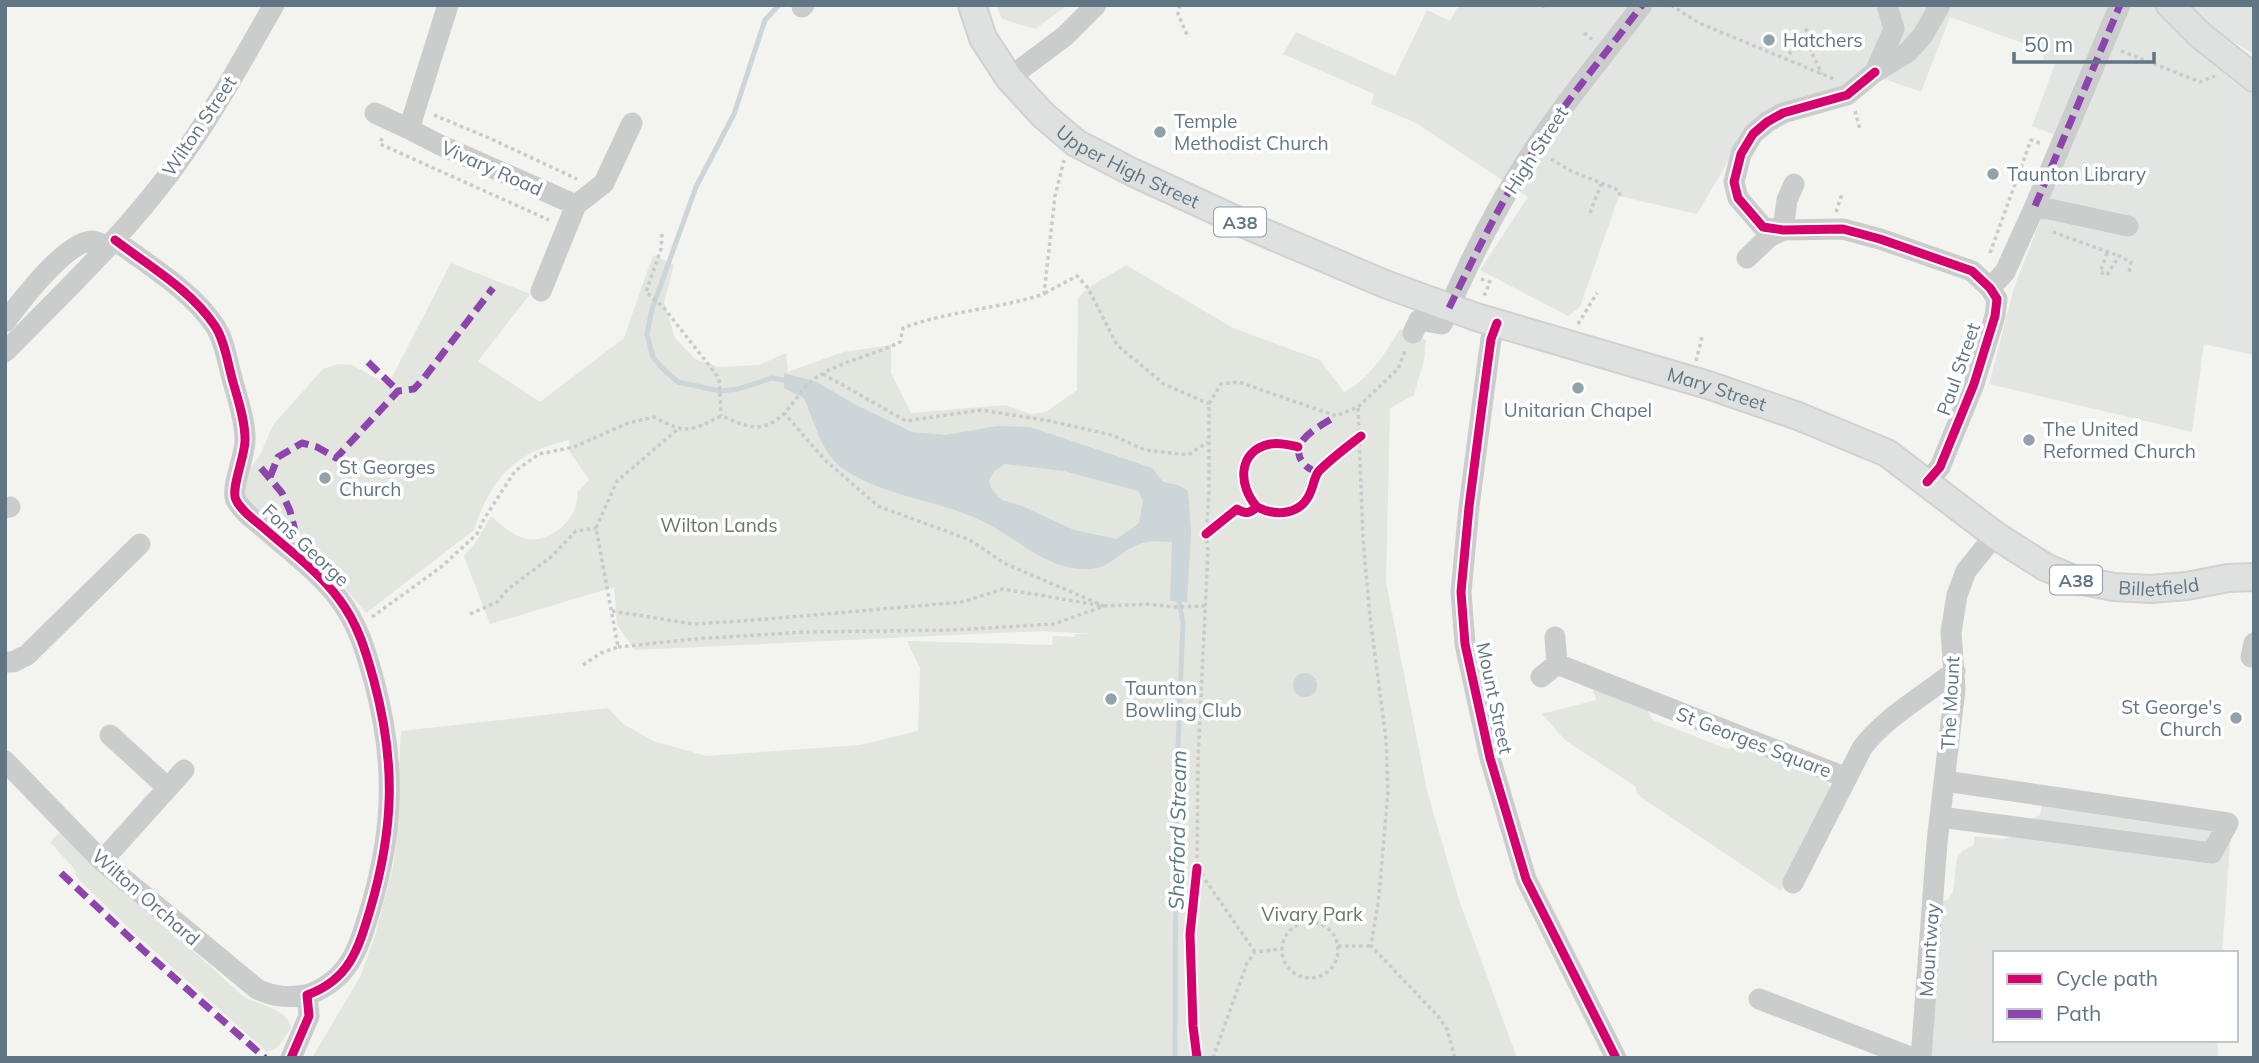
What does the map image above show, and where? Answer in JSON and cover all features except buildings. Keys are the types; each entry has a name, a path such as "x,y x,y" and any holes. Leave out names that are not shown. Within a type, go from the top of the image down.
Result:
{"main road":[{"name":"Upper High Street","path":"972,5 983,38 1009,78 1043,115 1076,143 1258,230 1385,284 1497,323"},
{"path":"2171,5 2232,62 2254,78"},
{"name":"Mary Street","path":"1497,323 1708,385 1798,416 1887,453 1927,482"},
{"name":"Billetfield","path":"1927,482 1995,535 2045,567 2073,579 2114,587 2151,589 2254,577"}],"street":[{"name":"Wilton Street","path":"5,352 112,244 184,153 274,5"},
{"path":"392,120 415,108 448,5"},
{"path":"1009,78 1065,36 1096,5"},
{"name":"High Street","path":"1449,308 1508,191 1534,149 1642,5"},
{"path":"1875,72 1894,29 1887,5"},
{"path":"1940,5 1923,35 1908,52 1875,72 1847,95 1783,113 1753,134 1741,154 1734,182 1738,198 1763,227 1783,230 1843,229 1972,271 1990,288 2005,272 2120,5"},
{"name":"Vivary Road","path":"392,120 459,154 576,205"},
{"path":"541,291 576,205 604,183 632,123"},
{"path":"1783,230 1787,200 1794,184"},
{"path":"2031,214 2128,226"},
{"path":"1747,258 1769,237 1783,230"},
{"path":"5,321 68,252 95,241 112,244"},
{"name":"Fons George","path":"112,244 194,301 217,328 239,403 245,439 239,477 234,489 235,499 249,516 316,573 340,599 364,642 377,690 389,754 390,805 382,869 363,931 349,964 337,979 323,989 307,995"},
{"name":"Paul Street","path":"1927,482 1940,467 1974,384 1995,316 1997,299 1990,288"},
{"path":"1413,333 1419,320 1443,324 1449,308"},
{"name":"Mount Street","path":"1497,323 1486,368 1469,507 1461,592 1465,644 1490,758 1526,879 1616,1058"},
{"name":"The Mount","path":"1937,842 1955,671 1951,632 1957,595 1966,571 1995,535"},
{"path":"5,662 13,662 27,655 140,544"},
{"name":"St Georges Square","path":"1555,637 1549,671 1847,778 1862,748 1884,724 1955,671"},
{"path":"110,735 168,788"},
{"name":"Wilton Orchard","path":"5,761 102,861 257,989 286,998 307,995"},
{"path":"102,861 184,770"},
{"path":"1793,883 1847,778"},
{"path":"1940,817 2212,852 2228,823 1945,781"},
{"name":"Mountway","path":"1921,1058 1937,842"},
{"path":"291,1058 309,1016 307,995"},
{"path":"1759,999 1913,1058"}],"path":[{"path":"1180,5 1178,14 1187,35"},
{"path":"1671,5 1699,23 1822,74 1803,34"},
{"path":"1785,60 1809,26"},
{"path":"2103,45 2200,82 2222,74 2232,62"},
{"path":"415,108 489,138 598,189"},
{"path":"392,120 380,144 567,228"},
{"path":"1044,294 1058,185 1066,156 1076,143"},
{"path":"1534,149 1571,171 1620,192 1619,196"},
{"path":"2017,178 2024,177"},
{"path":"1590,213 1601,184"},
{"path":"2031,214 2107,253 2131,262 2129,273"},
{"path":"662,234 662,249 646,292 664,308 719,378 720,416"},
{"path":"2107,253 2100,272 2107,275 2119,256"},
{"path":"356,628 441,567 477,534 515,471 539,454 573,447 628,423 654,417 677,430 696,429 720,416 749,428 768,424 784,413 813,380 900,342 902,328 918,322 1044,294 1077,276 1088,288 1117,345 1164,384 1209,404"},
{"path":"1484,298 1487,288"},
{"path":"1566,343 1597,293"},
{"path":"1255,953 1197,868 1208,550 1206,534 1209,404 1221,384 1239,382 1336,416 1358,408 1398,369 1413,333"},
{"path":"1696,362 1702,337"},
{"path":"823,374 906,421 981,410 1112,435 1145,450 1188,455 1208,442"},
{"path":"1358,408 1363,539 1386,739 1388,791 1371,946"},
{"path":"784,413 825,460 878,506 970,540 1004,563 1104,606"},
{"path":"618,647 596,528 617,481 677,430"},
{"path":"470,614 497,602 508,589 551,557 576,531 596,528"},
{"path":"612,611 693,624 962,601 1003,589 1104,606 1205,606"},
{"path":"583,665 618,647 805,632 953,630 1054,624 1104,606"},
{"path":"1308,921 1318,922 1328,928 1335,936 1338,946 1335,964 1329,971 1312,978 1302,977 1287,967 1281,949 1289,930 1308,921"},
{"path":"1338,946 1371,946 1438,1016 1447,1029 1455,1058"},
{"path":"1213,1058 1247,963 1255,953 1281,949"}],"shaded area":[{"path":"1459,5 2155,5 2175,29 2235,83 2254,95 2254,355 2204,344 2192,432 1989,384 2014,288 2071,141 2032,126 2055,64 2043,59 2045,51 1950,17 1921,92 1885,79 1864,76 1743,136 1697,214 1619,196 1580,307 1568,316 1480,270 1528,197 1416,123 1371,104 1374,94 1283,54 1296,32 1395,76 1427,10 1450,21"},
{"path":"2189,5 2254,5 2254,54 2229,39"},
{"path":"784,373 817,382 856,405 912,432 946,435 997,426 1030,427 1152,468 1163,482 1178,485 1188,491 1191,532 1187,602 1170,601 1172,542 1154,541 1140,544 1106,565 1092,569 1069,567 1043,558 982,521 892,492 842,468 823,445 804,398 784,388","holes":["1005,464 1064,471 1138,491 1143,500 1139,523 1117,539 1074,530 1022,506 1002,500 992,490 989,481 994,471"]},
{"path":"1305,673 1314,676 1317,685 1314,694 1305,697 1296,694 1293,685 1296,676"},
{"path":"2042,802 2231,831 2222,951 1993,951 1993,1042 2217,1042 2218,1058 1929,1058 1943,901 1948,900 1953,892 1957,858 1962,851 1974,845 1975,836 2003,839 2019,835 2027,821 2040,815"}],"green space":[{"path":"996,5 1068,5 1035,29 1002,19"},
{"path":"1803,35 1822,74 1785,60"},
{"path":"653,255 674,265 664,302 675,338 695,359 719,367 759,365 786,353 788,372 843,352 891,345 891,373 911,413 1005,405 1030,414 1046,412 1077,390 1078,298 1088,288 1126,265 1233,328 1320,360 1344,392 1369,373 1400,329 1426,340 1424,360 1414,395 1390,408 1386,582 1427,791 1459,900 1517,1058 312,1058 360,977 375,936 394,863 401,731 608,708 623,724 653,741 706,756 860,745 918,731 920,668 907,641 1052,645 1053,636 1094,634 1041,631 635,650 617,625 614,587 490,624 464,556 476,542 491,516 503,527 528,539 546,537 563,526 574,510 577,492 589,480 570,452 569,440 534,452 508,470 488,496 474,530 366,613 326,565 321,570 247,501 243,491 248,471 260,455 273,425 323,369 338,364 352,365 388,385 451,263 530,294 478,361 540,402 624,338"},
{"path":"1593,689 1648,711 1653,720 1727,749 1737,746 1827,782 1832,793 1781,891 1638,795 1635,786 1566,741 1542,714 1596,700"},
{"path":"59,833 67,836 245,998 285,1016 291,1028 278,1047 267,1052 134,933 76,877 75,870 50,842"}],"waterway":[{"path":"779,5 765,20 734,114 696,187 652,309 647,334 653,357 678,382 720,391 738,389 772,378 783,380"},
{"name":"Sherford Stream","path":"1175,1058 1176,798 1183,622 1179,602"}],"marked path":[{"path":"1449,308 1499,209 1533,152 1642,5"},
{"path":"2035,206 2120,5"},
{"path":"270,477 278,457 302,443 317,447 336,458 398,391 414,389 493,288"},
{"path":"368,362 398,391"},
{"path":"1318,472 1308,467 1300,458 1300,444 1310,433 1336,416"},
{"path":"261,468 282,493 297,539 318,562"},
{"path":"61,873 265,1058"}],"cycle path":[{"path":"1875,72 1847,95 1783,113 1767,122 1753,134 1741,154 1734,182 1738,198 1763,227 1783,230 1843,229 1972,271 1990,288 1997,299 1995,316 1974,384 1940,467 1927,482"},
{"path":"115,240 182,290 215,326 224,346 245,432 245,445 235,488 236,500 249,516 323,580 346,609 364,649 381,711 389,768 389,796 388,824 378,880 361,938 350,962 333,981 307,995 309,1016 291,1058"},
{"path":"1497,323 1491,339 1469,507 1461,592 1465,644 1490,758 1526,879 1616,1058"},
{"path":"1206,534 1237,509 1245,513 1257,507 1281,513 1302,505 1319,471 1361,436"},
{"path":"1257,507 1246,489 1246,461 1259,448 1270,444 1298,447"},
{"path":"1197,868 1190,934 1193,1026 1197,1058"}],"place":[{"name":"Hatchers","path":"1769,40"},
{"name":"Temple Methodist Church","path":"1160,132"},
{"name":"Taunton Library","path":"1993,174"},
{"name":"Unitarian Chapel","path":"1578,388"},
{"name":"The United Reformed Church","path":"2029,440"},
{"name":"St Georges Church","path":"325,478"},
{"name":"Taunton Bowling Club","path":"1111,699"},
{"name":"St George's Church","path":"2236,718"}],"park label":[{"name":"Wilton Lands","path":"719,525"},
{"name":"Vivary Park","path":"1312,914"}]}
